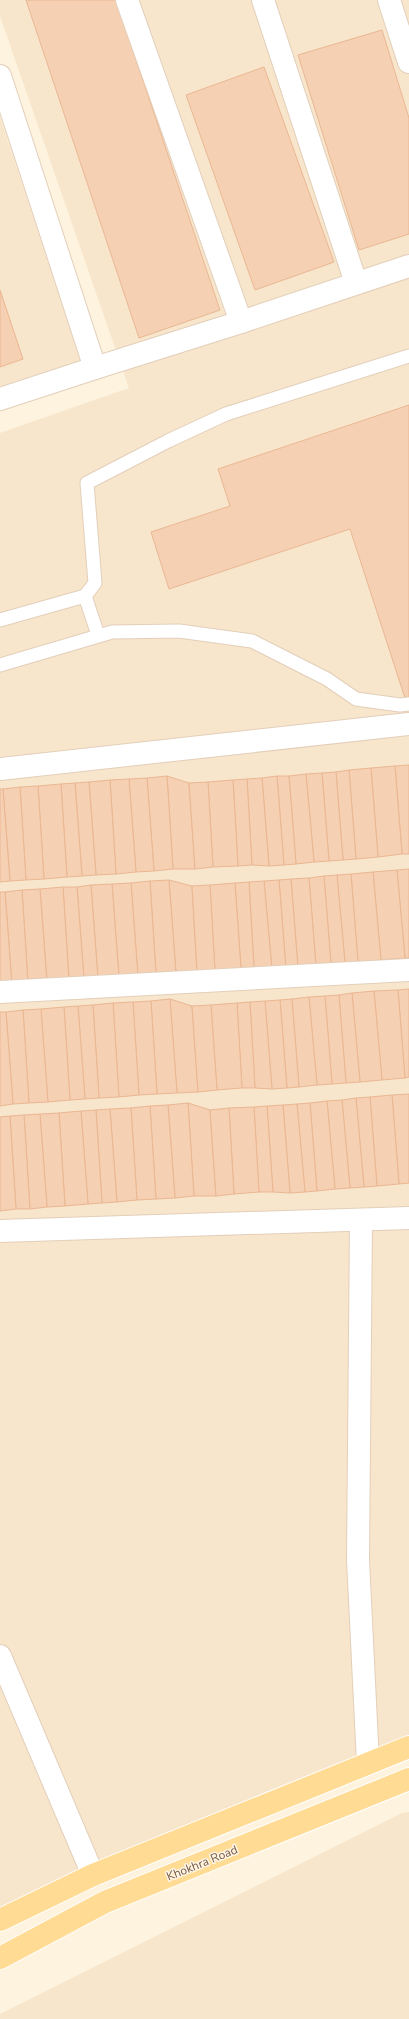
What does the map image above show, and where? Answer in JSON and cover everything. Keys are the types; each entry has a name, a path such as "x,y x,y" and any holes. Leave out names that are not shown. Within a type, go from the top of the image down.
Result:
{"main road":[{"path":"0,1920 93,1875 409,1747"},
{"name":"Khokhra Road","path":"0,1958 105,1902 409,1779"}],"street":[{"path":"127,0 241,322"},
{"path":"263,0 356,283"},
{"path":"389,0 409,62"},
{"path":"0,76 95,368"},
{"path":"0,399 241,322 409,266"},
{"path":"0,769 409,724"},
{"path":"0,992 409,970"},
{"path":"0,1232 409,1218"},
{"path":"361,1220 358,1560 368,1764"},
{"path":"0,1656 93,1875"}],"lane":[{"path":"0,620 85,596 96,583 87,483 168,441 226,414 409,356"},
{"path":"85,596 98,635"},
{"path":"0,665 112,632 179,631 252,641 327,679 356,699 400,705 409,704"}],"shaded area":[{"path":"0,0 409,0 409,1739 0,1916 0,433 129,388 0,16"},
{"path":"0,117 81,361 0,388"},
{"path":"409,1812 409,2019 0,2019 0,2014 402,1813"}],"building":[{"path":"26,0 116,0 220,310 139,338"},
{"path":"382,30 409,118 409,234 359,250 298,55"},
{"path":"264,67 334,262 255,290 186,95"},
{"path":"0,290 23,359 0,367"},
{"path":"409,405 409,697 405,698 350,529 169,589 151,532 230,506 218,469"},
{"path":"409,765 409,854 402,854 395,766"},
{"path":"395,766 402,854 378,857 371,768"},
{"path":"371,768 378,857 356,859 349,770"},
{"path":"349,770 356,859 343,860 336,772"},
{"path":"336,772 343,860 329,861 322,773"},
{"path":"322,773 329,861 314,862 306,774"},
{"path":"306,774 314,862 296,864 289,776"},
{"path":"167,776 189,783 195,869 173,869"},
{"path":"167,776 173,869 154,871 147,778"},
{"path":"277,776 289,776 296,864 284,865"},
{"path":"277,776 284,865 269,866 262,778"},
{"path":"147,778 154,871 136,872 129,779"},
{"path":"262,778 269,866 252,865 247,779"},
{"path":"129,779 136,872 116,874 110,780"},
{"path":"247,779 252,865 238,866 233,780"},
{"path":"110,780 116,874 96,875 89,782"},
{"path":"233,780 238,866 213,867 208,782"},
{"path":"89,782 96,875 82,876 75,783"},
{"path":"208,782 213,867 195,869 189,783"},
{"path":"75,783 82,876 67,877 61,784"},
{"path":"61,784 67,877 44,879 38,786"},
{"path":"38,786 44,879 26,880 20,787"},
{"path":"20,787 26,880 10,881 3,789"},
{"path":"0,789 3,789 10,881 0,882"},
{"path":"409,869 409,958 405,958 397,870"},
{"path":"397,870 405,958 381,960 373,872"},
{"path":"373,872 381,960 358,962 351,874"},
{"path":"351,874 358,962 345,963 337,875"},
{"path":"337,875 345,963 331,964 324,876"},
{"path":"324,876 331,964 316,966 309,878"},
{"path":"309,878 316,966 298,968 291,879"},
{"path":"291,879 298,968 286,969 279,880"},
{"path":"169,880 192,886 197,972 176,973"},
{"path":"169,880 176,973 156,974 150,881"},
{"path":"279,880 286,969 272,969 264,881"},
{"path":"150,881 156,974 138,976 131,883"},
{"path":"264,881 272,969 254,968 249,882"},
{"path":"249,882 254,968 241,969 235,883"},
{"path":"131,883 138,976 119,977 112,884"},
{"path":"235,883 241,969 215,971 210,885"},
{"path":"112,884 119,977 98,979 91,885"},
{"path":"91,885 98,979 84,979 77,887"},
{"path":"210,885 215,971 197,972 192,886"},
{"path":"63,887 77,887 84,979 69,980"},
{"path":"63,887 69,980 47,982 40,889"},
{"path":"40,889 47,982 28,983 22,890"},
{"path":"22,890 28,983 12,985 5,892"},
{"path":"0,892 5,892 12,985 0,986"},
{"path":"409,989 409,1077 405,1078 398,990"},
{"path":"398,990 405,1078 382,1080 374,991"},
{"path":"374,991 382,1080 360,1082 352,993"},
{"path":"352,993 360,1082 346,1083 339,995"},
{"path":"339,995 346,1083 332,1084 325,996"},
{"path":"325,996 332,1084 317,1085 309,997"},
{"path":"309,997 317,1085 299,1087 292,999"},
{"path":"170,999 192,1006 198,1092 177,1093"},
{"path":"170,999 177,1093 157,1094 151,1001"},
{"path":"292,999 299,1087 287,1088 280,1000"},
{"path":"280,1000 287,1088 272,1089 265,1001"},
{"path":"151,1001 157,1094 139,1095 133,1002"},
{"path":"265,1001 272,1089 255,1088 250,1002"},
{"path":"133,1002 139,1095 119,1097 113,1003"},
{"path":"250,1002 255,1088 242,1088 237,1003"},
{"path":"113,1003 119,1097 99,1098 93,1005"},
{"path":"237,1003 242,1088 217,1090 211,1005"},
{"path":"93,1005 99,1098 85,1099 78,1006"},
{"path":"211,1005 217,1090 198,1092 192,1006"},
{"path":"78,1006 85,1099 70,1100 64,1007"},
{"path":"64,1007 70,1100 48,1102 41,1009"},
{"path":"41,1009 48,1102 29,1103 23,1010"},
{"path":"23,1010 29,1103 13,1104 6,1012"},
{"path":"0,1012 6,1012 13,1104 0,1106"},
{"path":"409,1094 409,1183 399,1184 392,1095"},
{"path":"392,1095 399,1184 377,1186 370,1097"},
{"path":"370,1097 377,1186 364,1187 356,1098"},
{"path":"356,1098 364,1187 350,1188 342,1100"},
{"path":"342,1100 350,1188 335,1189 327,1101"},
{"path":"327,1101 335,1189 317,1191 310,1103"},
{"path":"188,1103 210,1110 216,1196 194,1196"},
{"path":"188,1103 194,1196 175,1198 168,1105"},
{"path":"310,1103 317,1191 305,1192 297,1104"},
{"path":"297,1104 305,1192 290,1193 283,1105"},
{"path":"168,1105 175,1198 156,1199 150,1106"},
{"path":"283,1105 290,1193 273,1192 267,1106"},
{"path":"150,1106 156,1199 137,1200 131,1108"},
{"path":"267,1106 273,1192 259,1192 254,1107"},
{"path":"254,1107 259,1192 234,1194 229,1108"},
{"path":"131,1108 137,1200 117,1202 110,1109"},
{"path":"229,1108 234,1194 216,1196 210,1110"},
{"path":"110,1109 117,1202 102,1203 96,1110"},
{"path":"96,1110 102,1203 88,1204 81,1111"},
{"path":"81,1111 88,1204 65,1206 59,1113"},
{"path":"59,1113 65,1206 47,1207 40,1114"},
{"path":"40,1114 47,1207 30,1209 24,1115"},
{"path":"24,1115 30,1209 16,1209 10,1116"},
{"path":"10,1116 16,1209 0,1211 0,1117"}]}
